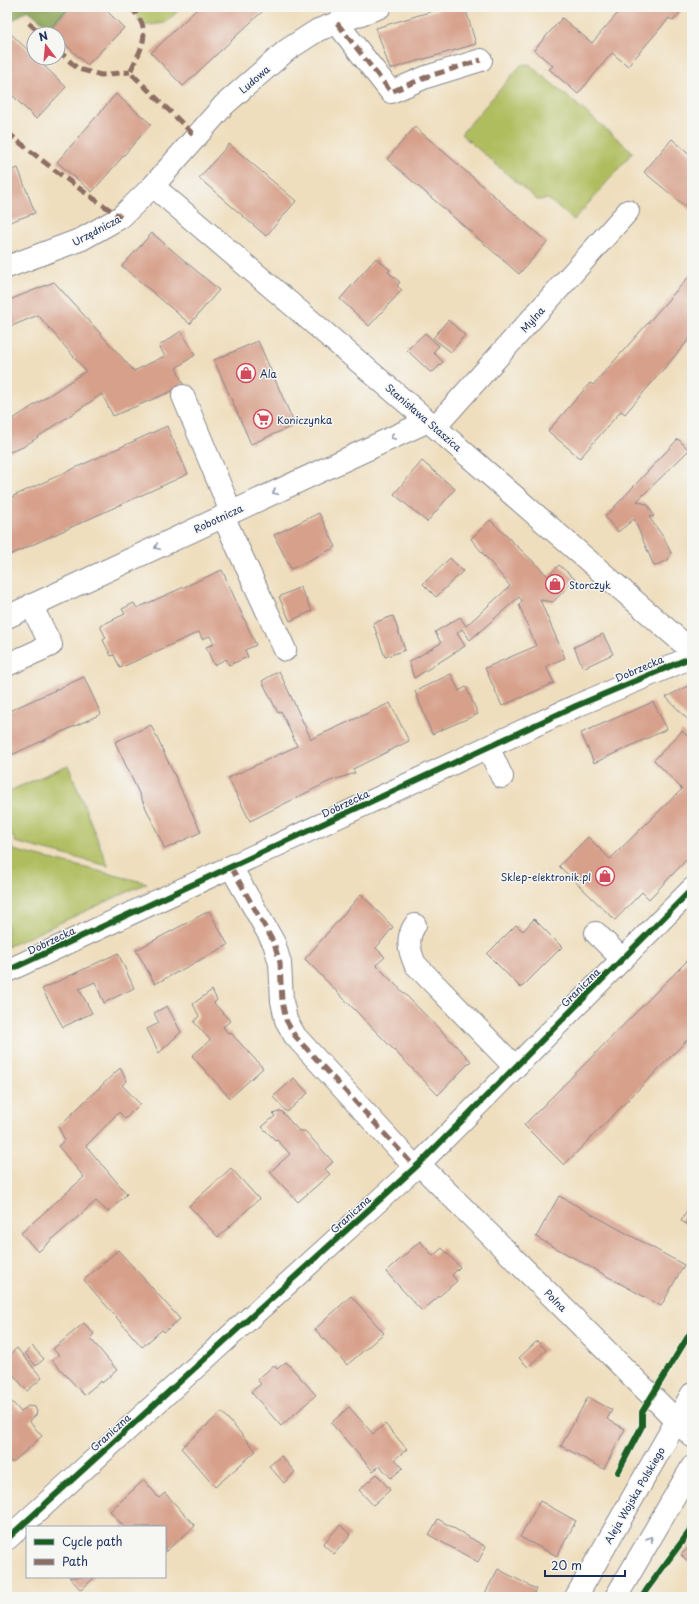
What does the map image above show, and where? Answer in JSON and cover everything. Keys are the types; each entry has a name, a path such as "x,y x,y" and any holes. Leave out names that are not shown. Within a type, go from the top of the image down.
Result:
{"street":[{"name":"Ludowa","path":"152,186 224,105 287,50 318,30 380,7"},
{"path":"337,23 391,92 426,77 481,60"},
{"name":"Urzędnicza","path":"7,267 82,240 121,217 152,186"},
{"name":"Stanisława Staszica","path":"152,186 432,424 692,651"},
{"name":"Mylna","path":"432,424 628,211"},
{"path":"183,396 227,514 285,650"},
{"name":"Robotnicza","path":"7,617 227,514 432,424"},
{"path":"8,665 51,645 31,605"},
{"name":"Dobrzecka","path":"7,971 597,697 692,657"},
{"path":"488,747 502,777"},
{"name":"Polna","path":"232,867 274,942 280,963 282,1001 286,1020 295,1036 417,1165 692,1436"},
{"name":"Graniczna","path":"11,1528 417,1165 692,889"},
{"path":"415,925 410,932 409,952 415,964 515,1067"},
{"path":"596,933 622,959"},
{"name":"Aleja Wojska Polskiego","path":"576,1597 692,1394"},
{"path":"616,1597 692,1467"}],"green space":[{"path":"7,7 71,7 52,26 48,26 28,10 7,24"},
{"path":"130,7 182,7 165,23 143,26 135,12"},
{"path":"529,64 633,152 574,220 548,199 537,200 461,134 521,65"},
{"path":"68,765 108,866 15,842 7,823 7,792"},
{"path":"7,837 13,850 147,883 7,947"}],"building":[{"path":"71,7 103,7 124,28 87,65 66,45 66,26 52,26"},
{"path":"199,7 267,7 183,86 151,53"},
{"path":"446,7 465,7 476,44 390,69 376,28"},
{"path":"623,7 685,7 673,21 669,18 628,66 612,53 578,94 549,69 553,66 534,50 562,18 592,43"},
{"path":"7,30 26,48 26,66 44,66 66,87 36,119 7,90"},
{"path":"116,94 151,124 92,192 57,162"},
{"path":"415,127 547,242 519,274 387,159"},
{"path":"672,139 692,156 692,212 644,172"},
{"path":"229,144 296,201 266,236 199,178"},
{"path":"18,168 35,213 7,223 7,172"},
{"path":"152,233 219,290 190,324 122,266"},
{"path":"376,258 390,270 388,272 400,282 397,286 402,290 369,326 340,299"},
{"path":"692,273 692,336 625,414 621,411 580,458 548,431 590,383 593,385"},
{"path":"54,282 134,371 165,356 159,346 181,331 195,355 176,368 184,386 113,416 102,394 23,447 7,453 7,412 10,421 86,371 38,315 7,328 7,301"},
{"path":"448,320 465,335 451,352 433,338"},
{"path":"425,333 439,346 433,352 443,362 434,371 430,372 407,350"},
{"path":"258,341 295,425 251,444 214,360"},
{"path":"167,426 188,474 10,555 7,549 7,499"},
{"path":"678,439 689,450 637,501 648,505 654,516 649,517 664,538 671,553 668,560 654,566 634,519 618,532 605,517"},
{"path":"422,461 455,489 427,522 394,494"},
{"path":"319,513 336,547 291,569 274,535"},
{"path":"490,520 548,576 559,565 575,579 553,602 540,600 565,658 546,666 554,683 502,706 485,668 536,646 519,605 522,601 519,597 470,640 462,629 457,633 465,646 414,678 409,662 441,643 435,632 460,617 466,626 510,586 471,539"},
{"path":"450,558 463,571 436,597 423,584"},
{"path":"222,570 256,645 245,650 248,657 229,665 226,659 214,665 206,647 214,644 210,636 202,639 199,632 120,668 114,655 111,656 103,640 106,638 100,626 125,614 122,609 134,603 137,608"},
{"path":"300,587 312,611 290,621 279,597"},
{"path":"393,616 405,650 385,657 373,623"},
{"path":"603,634 613,654 583,668 574,647"},
{"path":"279,671 311,739 390,703 409,741 353,769 355,773 330,781 250,821 228,778 297,746 281,711 278,713 262,681"},
{"path":"451,674 459,691 466,687 478,714 432,734 415,691"},
{"path":"84,677 101,714 7,757 7,712"},
{"path":"688,686 692,690 692,724 666,697"},
{"path":"653,702 667,729 594,763 581,733"},
{"path":"151,725 201,832 165,849 115,742"},
{"path":"682,731 692,741 692,854 649,899 642,892 615,920 559,866 588,837 610,859 682,789 654,760"},
{"path":"361,894 393,927 376,948 385,957 376,965 471,1061 438,1095 305,959"},
{"path":"209,911 228,945 155,984 136,950"},
{"path":"534,919 562,947 521,988 487,954 516,925 523,931"},
{"path":"118,953 134,988 104,1003 95,982 79,989 92,1013 63,1027 42,989"},
{"path":"692,956 692,1035 564,1165 524,1125"},
{"path":"212,990 217,1000 214,1003 230,1021 223,1027 228,1033 230,1032 263,1068 230,1098 192,1056 210,1040 194,1022 199,1016 193,1004"},
{"path":"167,1006 181,1032 159,1053 147,1029 159,1023 154,1013"},
{"path":"120,1068 127,1081 122,1085 140,1104 125,1119 119,1112 86,1146 127,1194 108,1212 96,1201 38,1252 21,1233 84,1177 58,1146 65,1140 58,1127"},
{"path":"294,1078 308,1093 287,1112 273,1097"},
{"path":"281,1111 299,1131 305,1131 333,1162 325,1169 330,1174 298,1202 270,1172 290,1154 262,1127 275,1116 273,1114"},
{"path":"231,1168 259,1199 218,1237 189,1206"},
{"path":"559,1196 684,1265 661,1306 536,1237"},
{"path":"692,1201 692,1227 681,1221"},
{"path":"420,1241 433,1256 442,1248 460,1267 452,1275 457,1281 422,1311 386,1272"},
{"path":"118,1250 180,1319 164,1332 162,1330 142,1347 84,1280"},
{"path":"351,1296 384,1333 347,1365 315,1329"},
{"path":"84,1323 94,1334 90,1338 117,1370 102,1383 101,1381 84,1395 52,1360 59,1355 53,1349"},
{"path":"537,1341 546,1350 528,1367 519,1358"},
{"path":"32,1346 44,1359 36,1366 25,1353"},
{"path":"17,1348 42,1378 27,1391 7,1367 7,1357"},
{"path":"286,1362 316,1395 281,1426 251,1392 261,1384 257,1380 274,1365 277,1369"},
{"path":"588,1397 612,1410 607,1419 625,1429 604,1469 561,1446"},
{"path":"12,1402 21,1412 28,1406 35,1407 37,1412 36,1415 29,1421 42,1436 12,1463 7,1458 7,1406"},
{"path":"349,1407 373,1434 385,1424 407,1449 395,1459 403,1468 391,1478 380,1466 373,1471 331,1423"},
{"path":"222,1412 256,1451 215,1487 181,1448"},
{"path":"281,1456 295,1472 284,1483 269,1466"},
{"path":"377,1474 390,1490 373,1505 359,1490"},
{"path":"144,1480 159,1498 165,1493 195,1526 166,1551 166,1526 123,1526 110,1511"},
{"path":"540,1501 576,1521 557,1556 520,1537"},
{"path":"438,1519 486,1547 478,1562 429,1535"},
{"path":"340,1525 351,1535 334,1554 323,1544"},
{"path":"692,1544 692,1565 681,1555"},
{"path":"498,1569 536,1589 532,1597 483,1597"},
{"path":"70,1578 94,1578 81,1590"}],"marked path":[{"path":"130,7 142,23 144,31 142,47 130,72 196,137"},
{"path":"29,23 32,26"},
{"path":"337,23 391,92 426,77 481,60"},
{"path":"66,58 78,69 101,75 130,72"},
{"path":"7,132 62,176 121,217"},
{"path":"231,867 274,943 280,963 282,1001 286,1020 295,1036 415,1167"}],"cycle path":[{"path":"7,971 576,706 692,657"},
{"path":"7,1539 419,1164 692,889"},
{"path":"618,1472 642,1426 642,1412 692,1330"},
{"path":"642,1597 692,1528"}],"place":[{"name":"Ala","path":"246,373"},
{"name":"Koniczynka","path":"263,419"},
{"name":"Storczyk","path":"555,584"},
{"name":"Sklep-elektronik.pl","path":"605,876"}]}
